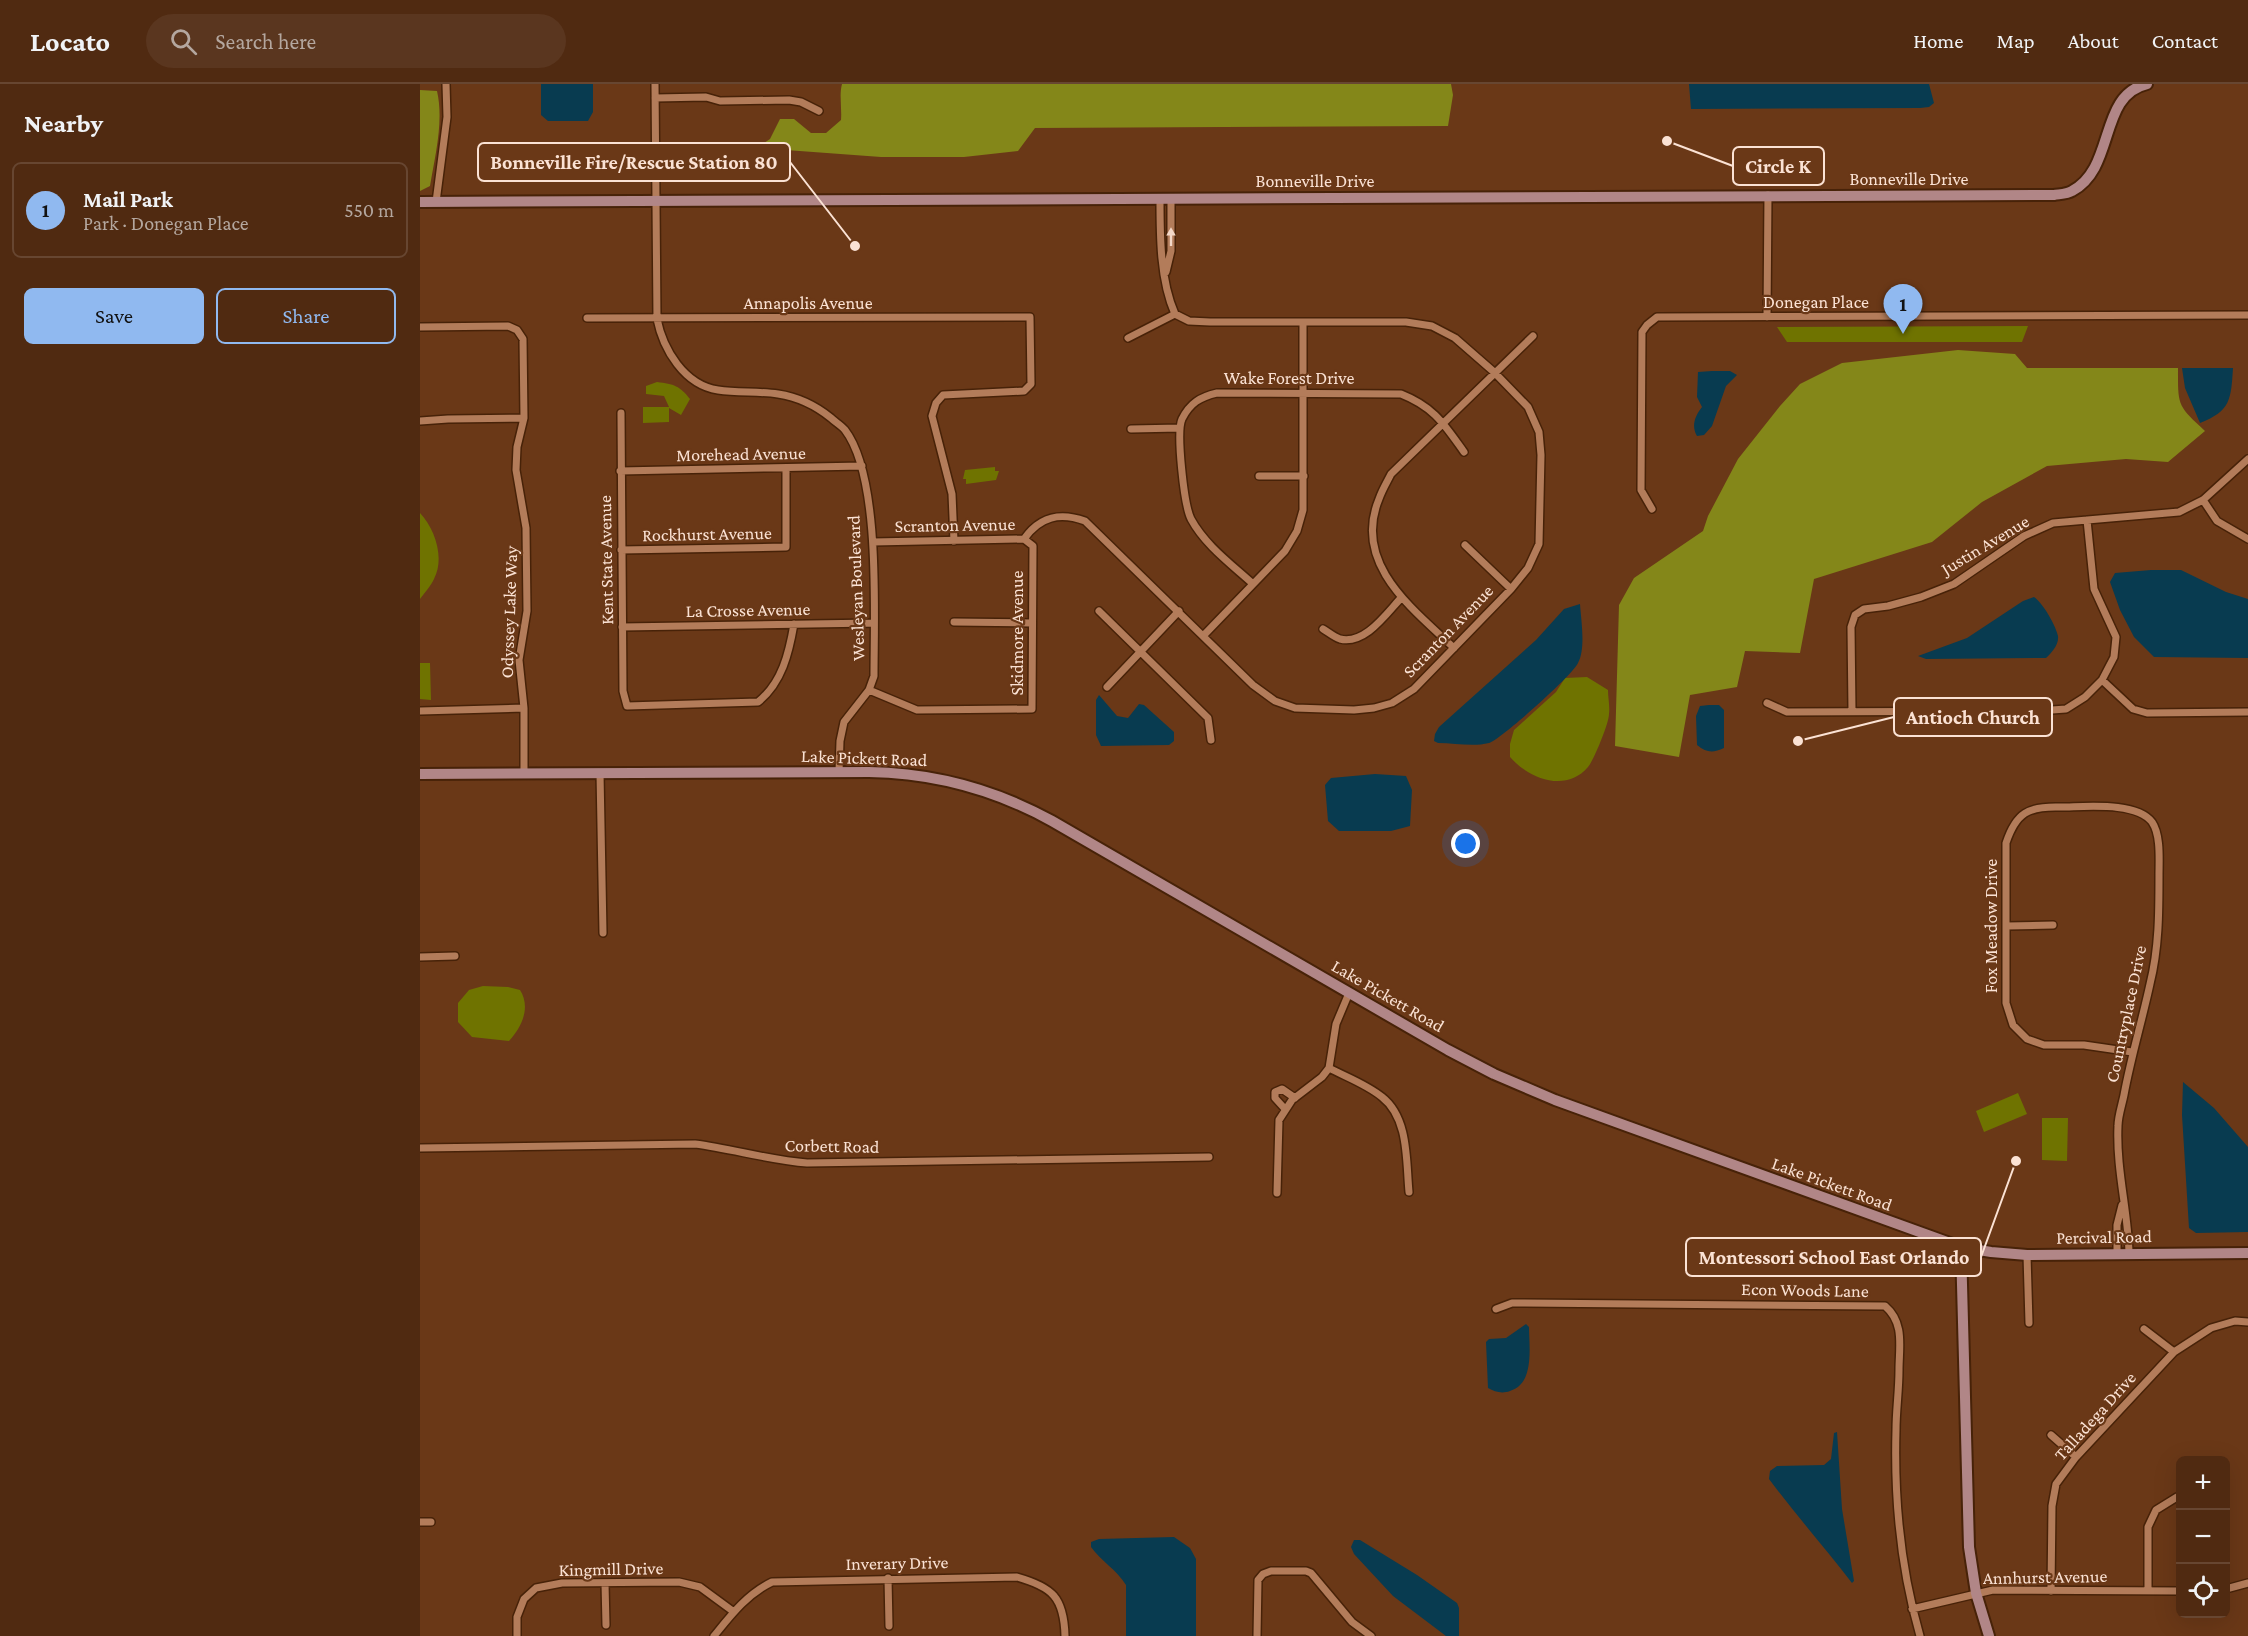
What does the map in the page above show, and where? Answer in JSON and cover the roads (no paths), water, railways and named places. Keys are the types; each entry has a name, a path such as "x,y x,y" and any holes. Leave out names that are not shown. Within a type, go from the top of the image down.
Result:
{"street":[{"path":"436,202 447,117 446,84"},
{"name":"Wesleyan Boulevard","path":"655,84 657,319 667,350 683,371 699,383 716,390 776,393 801,400 821,411 844,429 862,466 873,542 874,676 869,690 844,722 839,772"},
{"name":"Bonneville Drive","path":"420,202 2054,195 2071,192 2089,178 2099,161 2112,116 2126,96 2147,84"},
{"path":"655,98 706,97 720,101 789,100 801,102 819,111"},
{"path":"1767,317 1768,195"},
{"path":"1128,338 1174,314 1167,297 1160,250 1166,199"},
{"name":"Scranton Avenue","path":"873,542 1024,539 1043,520 1068,515 1085,521 1253,685 1275,701 1313,711 1354,710 1392,703 1414,689 1511,589 1528,568 1539,544 1541,455 1539,432 1528,407 1494,372 1455,338 1432,326 1406,322 1210,322 1189,321 1174,314"},
{"name":"Donegan Place","path":"1652,509 1641,490 1642,332 1657,317 2248,315"},
{"name":"Annapolis Avenue","path":"587,318 1030,317 1030,384 1024,391 943,395 936,404 932,416 952,494 954,541"},
{"path":"1204,635 1285,551 1297,531 1303,510 1304,476 1303,323"},
{"name":"Odyssey Lake Way","path":"420,327 508,326 517,330 523,339 525,418 517,447 516,470 526,528 527,611 519,660 525,708 524,774"},
{"path":"1454,648 1401,598 1375,557 1373,523 1378,500 1391,474 1533,336"},
{"name":"Wake Forest Drive","path":"1180,428 1180,422 1190,406 1201,396 1217,393 1401,394 1421,402 1443,423 1464,452"},
{"name":"Kent State Avenue","path":"621,413 623,690 627,706 758,702 769,693 778,678 790,648 794,624"},
{"path":"420,421 525,418"},
{"path":"1131,429 1180,428 1184,492 1191,519 1203,537 1252,583"},
{"name":"Justin Avenue","path":"1852,711 1851,627 1855,615 1863,609 1888,606 1921,597 1954,584 2024,536 2053,523 2179,512 2203,500 2248,459"},
{"name":"Morehead Avenue","path":"620,471 862,466"},
{"name":"Rockhurst Avenue","path":"621,550 786,547 786,469"},
{"path":"1259,476 1304,476"},
{"path":"2203,500 2217,520 2248,539"},
{"path":"1767,703 1787,711 2066,709 2085,697 2102,680 2114,657 2116,637 2094,589 2087,520"},
{"name":"Skidmore Avenue","path":"869,690 917,710 1032,709 1033,546 1024,539"},
{"path":"1465,545 1511,589"},
{"path":"1323,629 1339,638 1353,639 1370,630 1401,598"},
{"path":"1099,611 1208,718 1211,740"},
{"path":"1107,687 1179,611"},
{"name":"La Crosse Avenue","path":"622,627 874,622"},
{"path":"954,622 1032,623"},
{"path":"2102,680 2133,709 2147,713 2248,712"},
{"path":"420,711 525,708"},
{"name":"Lake Pickett Road","path":"420,774 839,772 919,775 963,784 1007,798 1071,831 1475,1064 1537,1093 1961,1247"},
{"path":"600,773 603,933"},
{"name":"Countryplace Drive","path":"2006,843 2012,824 2026,812 2044,807 2136,810 2152,822 2159,846 2158,939 2151,983 2132,1052 2118,1126 2129,1253"},
{"name":"Fox Meadow Drive","path":"2006,843 2006,1003 2013,1025 2026,1039 2044,1045 2084,1045 2132,1052"},
{"path":"2007,926 2053,925"},
{"path":"420,957 455,956"},
{"path":"1277,1193 1278,1126 1285,1110 1295,1098 1322,1077 1329,1068 1336,1024 1349,993"},
{"path":"1329,1068 1383,1098 1397,1117 1405,1141 1409,1192"},
{"path":"1285,1110 1275,1098 1275,1092 1282,1089 1295,1098"},
{"name":"Corbett Road","path":"420,1148 695,1144 733,1149 780,1161 807,1163 1209,1157"},
{"name":"Countryplace Drive","path":"2117,1253 2117,1225 2123,1203"},
{"path":"1961,1247 1970,1560 1976,1593 1989,1636"},
{"name":"Percival Road","path":"1961,1247 2027,1255 2248,1253"},
{"path":"2027,1255 2029,1323"},
{"name":"Econ Woods Lane","path":"1496,1309 1512,1303 1885,1306 1894,1314 1899,1326 1896,1483 1906,1577 1920,1636"},
{"name":"Talladega Drive","path":"2051,1591 2052,1506 2056,1484 2076,1457 2174,1352 2211,1328 2235,1321 2248,1322"},
{"path":"2145,1329 2174,1352"},
{"path":"2051,1435 2076,1457"},
{"path":"2148,1591 2148,1527 2156,1510 2176,1498"},
{"path":"420,1522 431,1522"},
{"path":"1257,1636 1257,1585 1260,1577 1271,1571 1311,1573 1352,1622 1371,1636"},
{"name":"Inverary Drive","path":"714,1636 756,1589 772,1582 1017,1577 1039,1583 1054,1595 1065,1615 1065,1636"},
{"path":"888,1578 889,1626"},
{"name":"Kingmill Drive","path":"517,1636 517,1617 524,1599 536,1588 562,1583 679,1582 699,1587 734,1612"},
{"path":"605,1583 606,1625"},
{"path":"2230,1588 2248,1583"},
{"name":"Annhurst Avenue","path":"1912,1609 1976,1593 2000,1590 2176,1591"}],"water":[{"path":"541,84 593,84 593,112 588,121 548,121 541,115"},
{"path":"1689,84 1929,84 1934,103 1929,107 1920,108 1691,109"},
{"path":"2182,368 2233,368 2230,396 2218,414 2200,423 2185,388"},
{"path":"1730,371 1737,375 1726,386 1712,426 1704,435 1697,436 1694,429 1695,421 1702,407 1697,397 1698,372"},
{"path":"2181,570 2226,592 2248,599 2248,658 2154,657 2134,637 2120,610 2110,582 2115,573"},
{"path":"2034,597 2049,615 2058,636 2053,651 2046,658 1926,659 1918,656 1967,638 2023,601"},
{"path":"1580,604 1582,650 1580,657 1573,670 1551,693 1521,720 1489,743 1470,745 1434,741 1439,727 1536,640 1564,609"},
{"path":"1099,695 1117,716 1128,718 1139,704 1144,705 1174,732 1174,741 1169,745 1101,746 1096,735 1096,700"},
{"path":"1719,705 1724,710 1724,748 1713,751 1704,750 1697,745 1696,716 1700,706"},
{"path":"1375,774 1406,776 1412,790 1410,826 1391,831 1339,831 1328,821 1325,785 1331,778"},
{"path":"2183,1082 2214,1108 2248,1147 2248,1232 2196,1233 2189,1228 2182,1115"},
{"path":"1526,1324 1529,1327 1530,1354 1524,1381 1507,1392 1493,1391 1488,1388 1486,1342 1489,1339 1506,1338"},
{"path":"1837,1432 1842,1509 1854,1581 1852,1583 1769,1479 1770,1471 1777,1466 1824,1465 1831,1459 1834,1433"},
{"path":"1174,1537 1190,1548 1196,1559 1196,1636 1126,1636 1126,1585 1095,1552 1091,1547 1091,1542 1099,1539"},
{"path":"1354,1540 1360,1540 1457,1603 1459,1636 1446,1636 1393,1596 1354,1554 1351,1547"}],"place":[{"name":"Circle K","path":"1667,141"},
{"name":"Bonneville Fire/Rescue Station 80","path":"855,246"},
{"name":"Mail Park","path":"1903,334"},
{"name":"Antioch Church","path":"1798,741"},
{"name":"Montessori School East Orlando","path":"2016,1161"}]}
